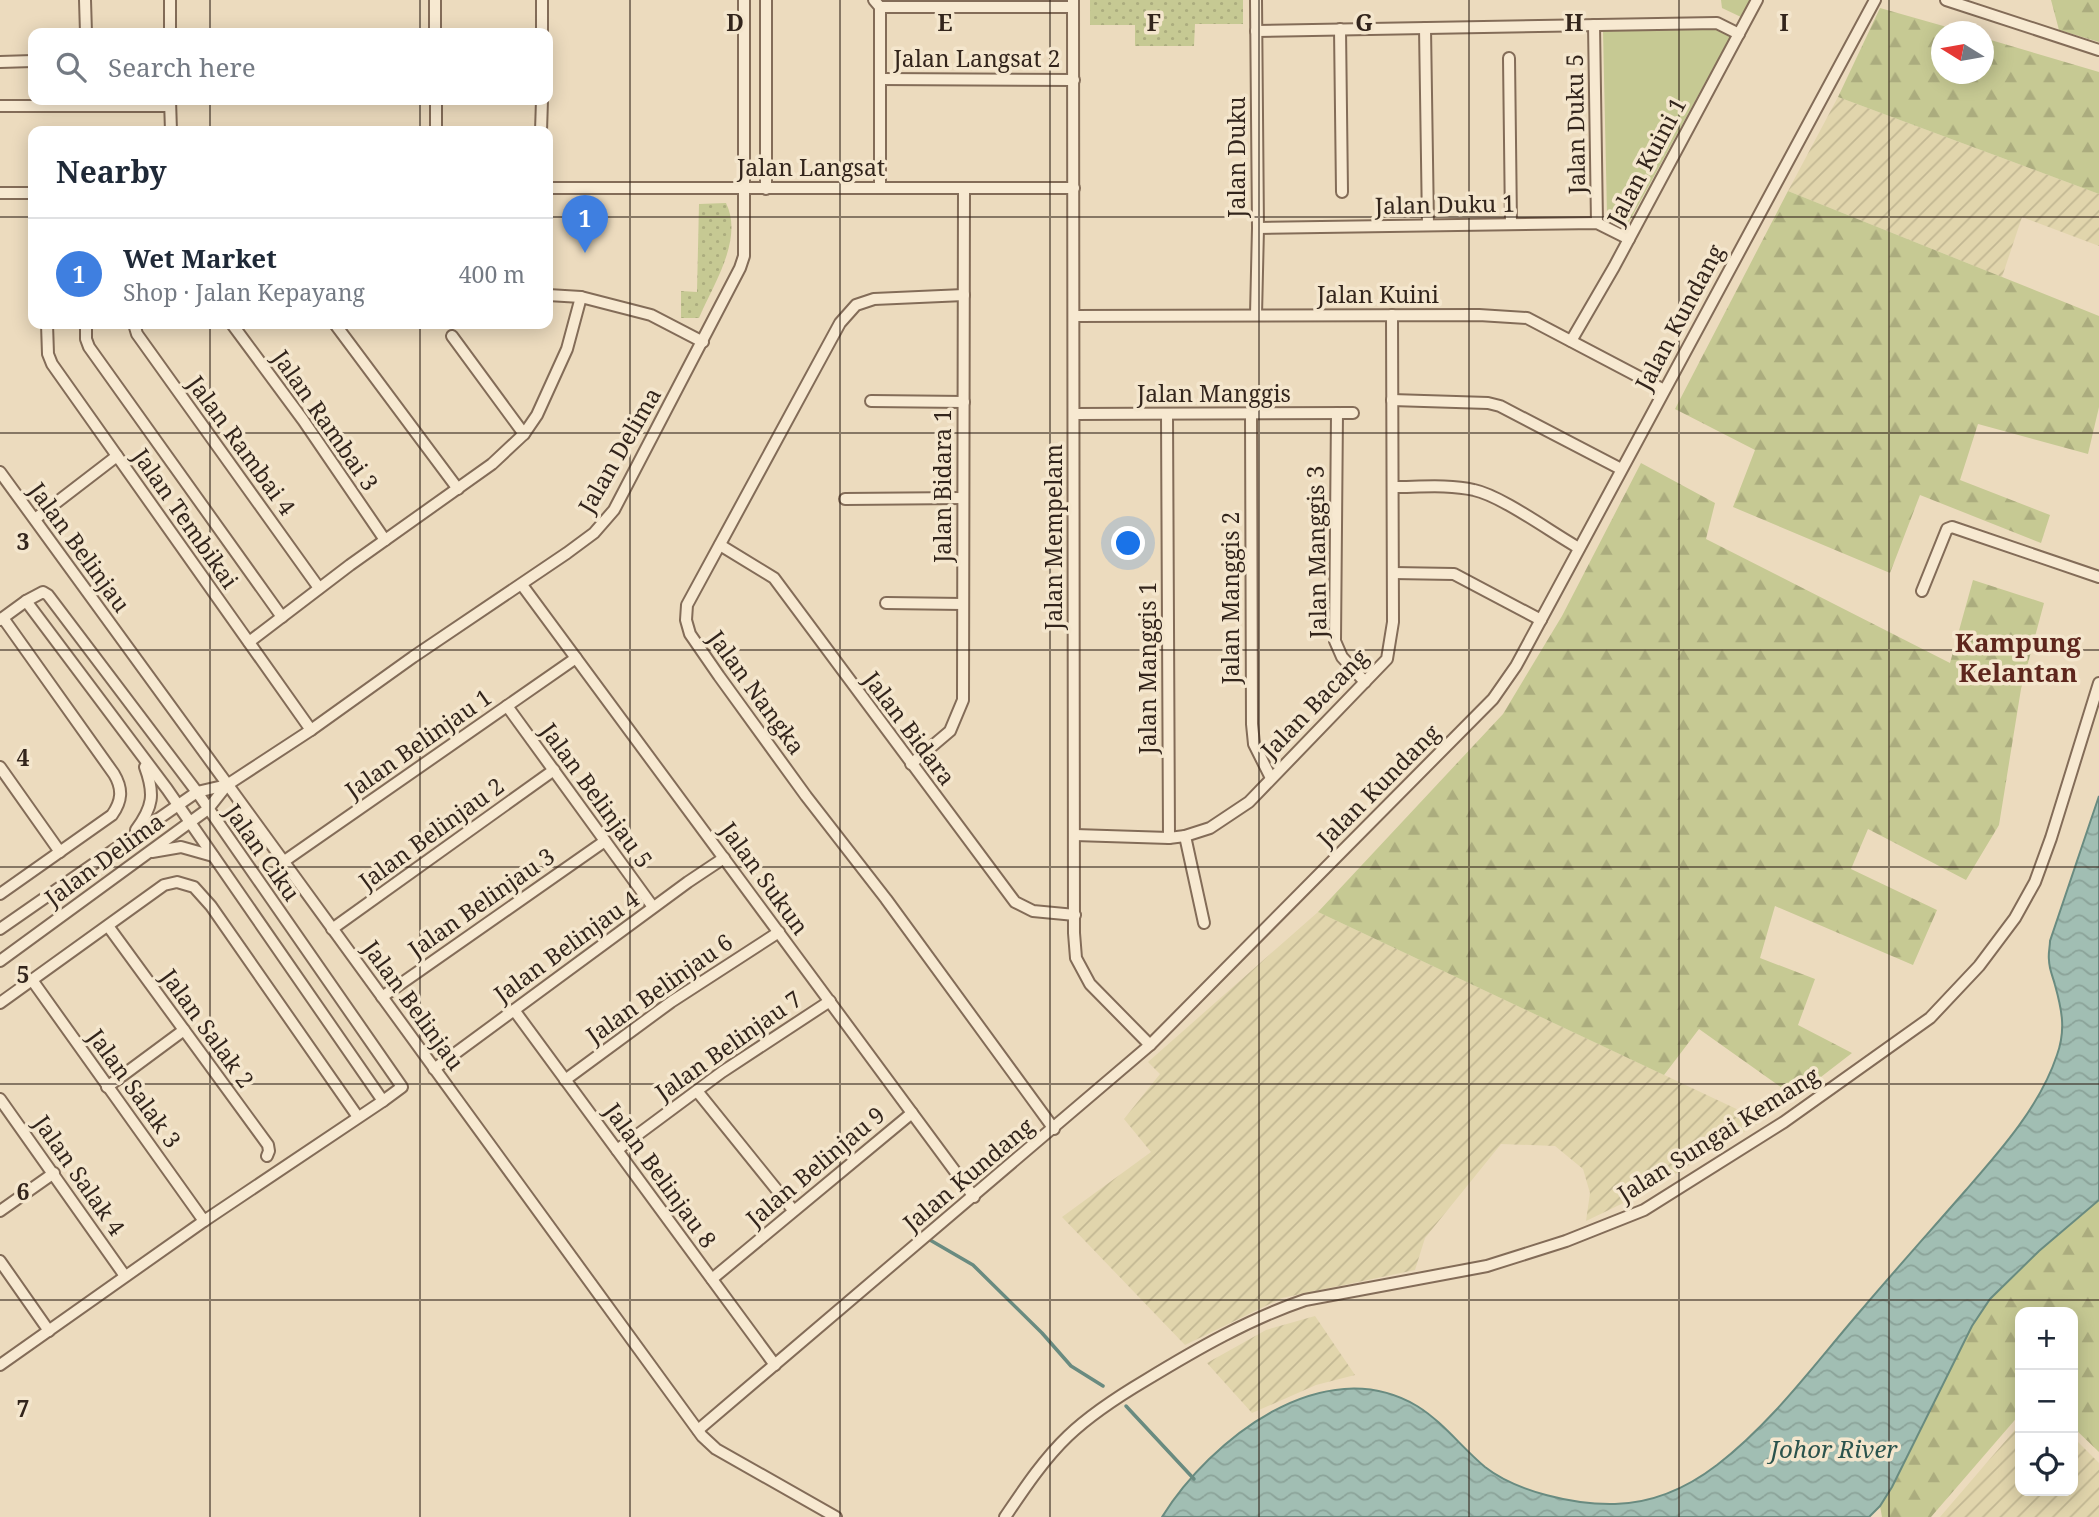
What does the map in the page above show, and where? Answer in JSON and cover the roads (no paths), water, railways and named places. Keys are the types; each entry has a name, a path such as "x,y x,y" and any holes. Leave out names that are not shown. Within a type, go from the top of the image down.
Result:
{"street":[{"path":"85,0 86,28"},
{"path":"170,0 170,28"},
{"path":"435,0 435,28"},
{"path":"542,0 542,28"},
{"name":"Jalan Delima","path":"0,961 208,809 227,785 522,585 605,523 703,342 744,256 744,0"},
{"path":"766,0 766,189"},
{"name":"Jalan Duku","path":"1256,0 1256,315"},
{"name":"Jalan Kuini 1","path":"1571,341 1629,239 1756,0"},
{"name":"Jalan Kundang","path":"698,1430 1150,1045 1493,699 1516,666 1875,0"},
{"path":"1946,0 2099,50"},
{"path":"880,188 881,79 877,3 1073,3"},
{"name":"Jalan Mempelam","path":"1073,3 1076,958 1090,985 1150,1045"},
{"path":"1256,30 1717,23 1739,34"},
{"name":"Jalan Duku 5","path":"1594,25 1597,223"},
{"path":"1425,28 1427,225"},
{"path":"1340,29 1342,192"},
{"path":"1509,58 1511,224"},
{"path":"0,62 28,61"},
{"name":"Jalan Langsat 2","path":"881,79 1074,80"},
{"path":"0,106 28,105"},
{"path":"170,105 171,126"},
{"path":"436,105 436,126"},
{"path":"541,105 541,126"},
{"name":"Jalan Langsat","path":"553,188 1074,188"},
{"name":"Jalan Bidara 1","path":"912,764 950,732 963,700 964,188"},
{"path":"0,193 28,193"},
{"name":"Jalan Duku 1","path":"1258,228 1597,223 1629,239"},
{"path":"553,295 581,297 651,315 703,342"},
{"name":"Jalan Nangka","path":"964,295 874,299 856,305 840,323 687,605 686,620 690,634 806,796 886,899 1054,1129"},
{"path":"249,642 492,464 524,434 537,415 567,349 581,297"},
{"name":"Jalan Bacang","path":"1074,835 1169,838 1210,828 1249,802 1387,659 1394,622 1392,315"},
{"name":"Jalan Kuini","path":"1074,316 1479,315 1527,318 1664,390"},
{"name":"Jalan Tembikai","path":"47,329 50,362 311,730"},
{"path":"86,329 89,347 282,617"},
{"name":"Jalan Rambai 4","path":"136,329 319,589"},
{"name":"Jalan Rambai 3","path":"236,329 303,420 385,540"},
{"path":"339,329 458,489"},
{"path":"452,336 524,434"},
{"path":"1392,400 1488,403 1500,406 1621,469"},
{"path":"871,401 964,402"},
{"name":"Jalan Manggis 3","path":"1337,413 1335,641 1342,657 1365,682"},
{"name":"Jalan Manggis","path":"1074,414 1353,413"},
{"name":"Jalan Manggis 1","path":"1167,414 1169,838"},
{"name":"Jalan Manggis 2","path":"1251,414 1252,724 1254,744 1271,778"},
{"path":"35,519 117,456"},
{"name":"Jalan Belinjau","path":"0,471 698,1430 716,1448 836,1517"},
{"path":"1393,487 1477,490 1579,548"},
{"path":"845,499 963,498"},
{"path":"1922,591 1940,543 1947,529 1952,527 2099,577"},
{"name":"Jalan Bidara","path":"720,545 774,578 1015,902 1032,911 1075,915"},
{"path":"1393,573 1454,574 1541,620"},
{"name":"Jalan Sukun","path":"522,585 974,1196"},
{"name":"Jalan Ciku","path":"40,592 48,595 197,792 402,1087 383,1101 190,822 141,756 26,601 40,592"},
{"path":"0,894 112,815 121,791 114,774 2,619 26,601"},
{"path":"886,603 963,604"},
{"name":"Jalan Belinjau 1","path":"283,862 576,658"},
{"name":"Jalan Sungai Kemang","path":"1005,1517 1039,1467 1068,1436 1095,1414 1195,1350 1280,1308 1305,1300 1487,1266 1566,1241 1644,1210 1784,1122 1930,1018 1979,966 2015,918 2035,882 2099,683"},
{"name":"Jalan Belinjau 5","path":"507,706 653,907"},
{"path":"131,838 147,815 151,800 152,785 141,756"},
{"name":"Jalan Belinjau 2","path":"332,929 554,770"},
{"path":"2,775 60,852"},
{"name":"Jalan Delima","path":"0,929 197,792 227,785"},
{"path":"1185,836 1204,923"},
{"name":"Jalan Belinjau 3","path":"382,997 605,841"},
{"path":"145,854 181,847 213,856"},
{"name":"Jalan Belinjau 4","path":"434,1069 653,907 724,858"},
{"path":"0,1003 163,885 177,882 194,887 231,933 358,1118"},
{"name":"Jalan Salak 2","path":"108,926 268,1145 270,1151 267,1156"},
{"name":"Jalan Belinjau 6","path":"565,1080 671,1002 779,932"},
{"name":"Jalan Salak 3","path":"32,980 204,1221"},
{"name":"Jalan Belinjau 7","path":"617,1150 697,1091 830,1001"},
{"name":"Jalan Belinjau 8","path":"514,1010 775,1365"},
{"path":"107,1087 184,1030"},
{"path":"697,1091 793,1210"},
{"name":"Jalan Salak 4","path":"0,1099 125,1276"},
{"path":"0,1366 204,1221 383,1101"},
{"name":"Jalan Belinjau 9","path":"712,1279 912,1113"},
{"path":"0,1211 54,1173"},
{"path":"0,1261 49,1331"}],"water":[{"name":"Johor River","path":"2099,796 2099,1200 2039,1251 1990,1299 1972,1326 1892,1487 1869,1517 1162,1517 1209,1459 1239,1433 1272,1412 1308,1396 1344,1389 1381,1392 1417,1406 1498,1476 1530,1490 1565,1499 1599,1504 1643,1501 1682,1487 1717,1465 1757,1430 1794,1390 1993,1159 2041,1092 2060,1046 2062,1028 2060,1003 2049,963 2050,941"}],"waterway":[{"path":"930,1240 973,1265 1042,1333 1071,1366 1103,1386"},
{"path":"1126,1406 1194,1479"}],"place":[{"name":"Wet Market","path":"585,253"}],"district":[{"name":"Kampung Kelantan","path":"2018,657"}]}
